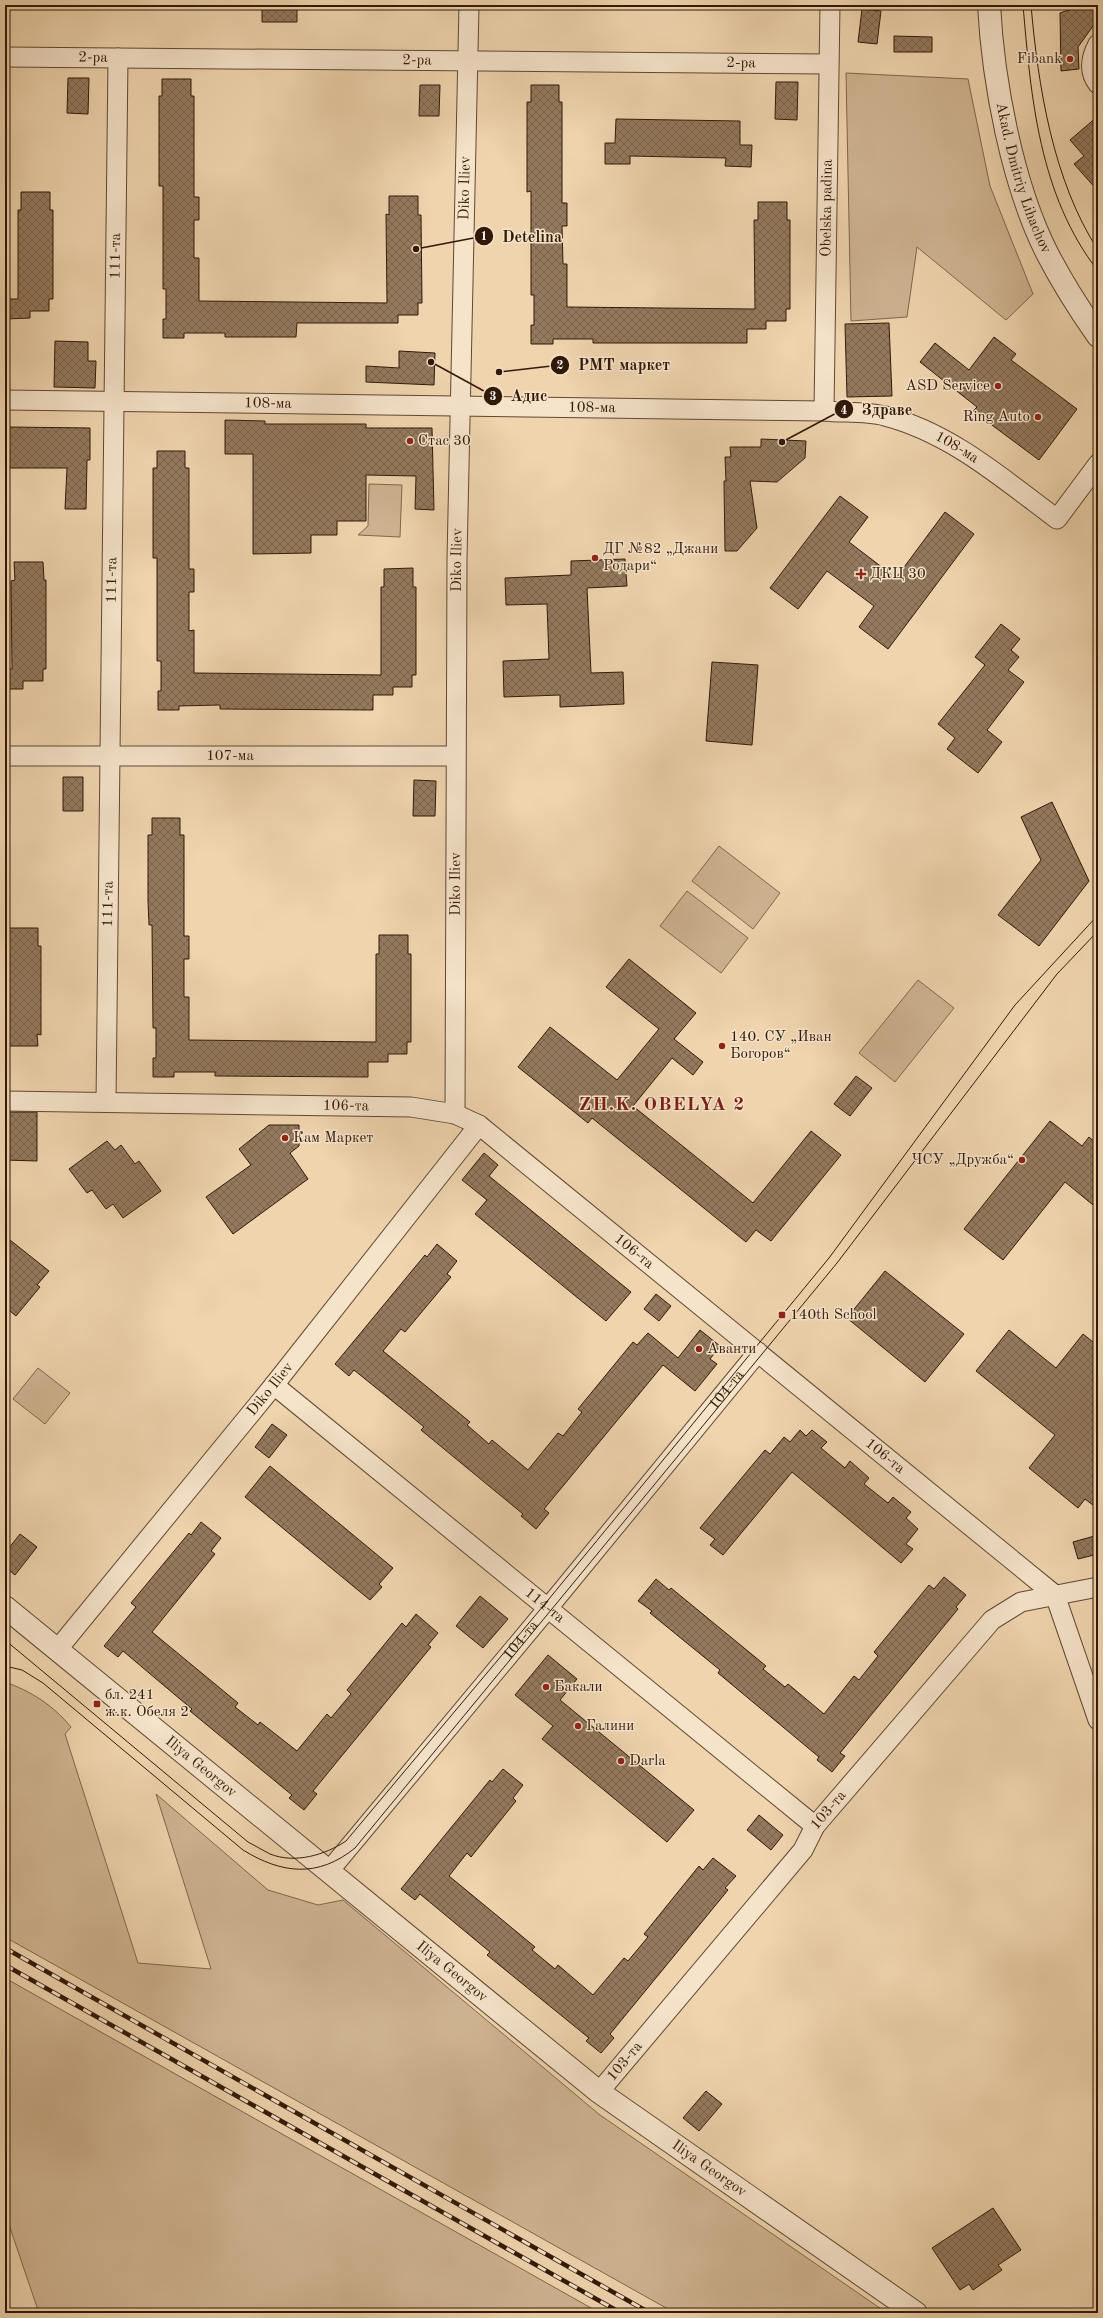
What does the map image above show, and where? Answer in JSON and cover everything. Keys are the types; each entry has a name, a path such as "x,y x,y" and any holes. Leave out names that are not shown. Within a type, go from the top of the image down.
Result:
{"street":[{"name":"Diko Iliev","path":"455,1114 456,756 469,5"},
{"name":"Obelska padina","path":"824,411 830,5"},
{"name":"Akad. Dmitriy Lihachov","path":"989,5 995,63 1020,186 1046,252 1075,304 1098,336"},
{"path":"1098,44 1094,53 1091,67 1098,84"},
{"name":"2-ра","path":"5,57 828,64"},
{"name":"111-та","path":"106,1102 118,58"},
{"name":"108-ма","path":"5,400 824,411 883,415 924,428 962,449 1057,519 1098,464"},
{"name":"107-ма","path":"5,756 456,756"},
{"name":"106-та","path":"5,1101 412,1107 455,1114 479,1125 1055,1595"},
{"name":"Diko Iliev","path":"57,1650 274,1384 479,1125"},
{"name":"104-та","path":"329,1871 548,1608 758,1352"},
{"name":"114-та","path":"274,1384 815,1826"},
{"name":"103-та","path":"600,2092 803,1850 815,1826 992,1620 1021,1602 1098,1587"},
{"path":"1055,1595 1098,1720"},
{"name":"Iliya Georgov","path":"5,1607 600,2092 916,2313"}],"shaded area":[{"path":"846,73 968,79 990,186 1033,294 1006,320 917,247 907,317 851,321"},
{"path":"369,484 402,485 400,537 358,535 368,526"},
{"path":"719,846 780,893 753,929 692,881"},
{"path":"687,891 748,938 721,973 660,926"},
{"path":"918,980 954,1008 895,1082 859,1053"},
{"path":"38,1368 70,1393 45,1424 13,1399"},
{"path":"5,1682 24,1690 50,1706 71,1727 65,1734 138,1963 211,1969 156,1794 268,1890 318,1905 343,1900 600,2115 887,2313 675,2313 5,1937"},
{"path":"5,1978 600,2313 39,2313 5,2213"}],"building":[{"path":"262,5 297,5 297,22 262,22"},
{"path":"1083,5 1098,5 1098,19 1078,47 1079,69 1061,71 1060,13"},
{"path":"862,9 881,11 877,44 858,42"},
{"path":"894,36 932,37 932,52 894,52"},
{"path":"68,78 89,78 88,114 67,113"},
{"path":"162,79 191,79 191,96 194,96 194,197 199,197 199,220 194,220 194,258 199,258 199,301 387,303 386,214 389,215 389,196 418,196 418,215 421,215 422,303 418,303 418,315 398,315 398,323 297,323 296,337 225,337 225,333 184,333 184,338 163,338 163,319 166,319 166,289 163,289 163,186 159,186 159,96 162,96"},
{"path":"776,82 798,82 797,120 775,119"},
{"path":"420,85 440,85 439,116 419,116"},
{"path":"531,85 559,85 559,102 562,102 562,203 567,203 567,226 562,226 563,264 567,264 567,307 755,309 754,220 758,220 758,202 787,202 787,220 790,220 790,309 786,309 786,321 766,321 766,329 747,329 747,343 593,343 593,339 553,339 553,344 531,344 531,325 534,325 534,295 531,295 531,191 527,192 527,102 531,102"},
{"path":"1098,116 1098,191 1074,164 1084,156 1070,140"},
{"path":"616,119 740,121 740,145 752,145 751,167 725,166 726,158 630,156 630,164 605,164 605,143 615,143"},
{"path":"21,192 50,192 50,210 53,210 53,299 49,299 49,311 30,311 30,318 5,319 5,299 18,299 18,210 21,210"},
{"path":"889,323 892,396 847,397 845,324"},
{"path":"994,337 1016,354 1011,360 1077,409 1039,460 973,411 977,407 920,362 935,343 969,370"},
{"path":"55,341 88,342 88,361 96,361 95,388 54,387"},
{"path":"399,351 435,353 434,385 366,382 366,366 399,368"},
{"path":"225,420 265,421 265,424 366,424 366,428 432,428 434,510 415,509 416,476 366,475 366,521 337,521 337,535 311,535 311,553 253,554 253,454 225,454"},
{"path":"9,427 90,428 90,460 87,460 86,509 65,509 67,468 9,468"},
{"path":"761,439 806,441 805,458 777,482 750,481 757,528 737,551 725,551 725,457 731,457 730,447 761,447"},
{"path":"157,451 185,451 185,468 189,468 189,569 194,569 194,592 189,592 189,631 194,630 194,673 381,675 381,587 384,587 384,569 413,568 413,587 416,587 416,675 412,675 412,687 393,687 393,695 373,695 373,710 220,709 220,705 179,706 179,710 158,710 158,691 161,691 161,661 157,661 157,558 153,558 153,468 157,468"},
{"name":"ДКЦ 30","path":"840,496 868,517 849,542 896,578 945,512 974,534 888,649 859,627 874,606 827,571 798,609 770,588"},
{"path":"625,559 627,586 587,588 591,673 623,672 624,704 560,707 560,695 504,697 503,661 549,659 547,604 506,605 505,578 571,575 571,561"},
{"path":"14,562 43,562 44,580 46,580 46,669 43,669 43,681 23,681 23,689 5,689 5,669 12,669 11,581 15,580"},
{"path":"1001,624 1020,639 1011,650 1019,657 1008,670 1024,682 987,730 1002,742 978,773 947,749 955,738 938,724 985,665 975,657"},
{"path":"712,662 758,665 752,745 706,741"},
{"path":"63,777 83,777 83,811 63,811"},
{"path":"414,780 436,781 435,816 413,816"},
{"path":"1052,802 1089,881 1039,946 998,915 1041,860 1021,817"},
{"path":"152,818 180,818 180,835 184,835 184,936 189,936 189,959 184,959 184,997 189,997 189,1040 376,1042 376,954 379,954 379,935 408,935 408,954 411,954 411,1042 407,1042 407,1054 388,1054 388,1062 368,1062 368,1077 215,1076 215,1072 174,1072 174,1077 153,1077 153,1058 156,1058 156,1028 153,1028 152,925 149,925 148,901 148,835 152,835"},
{"path":"9,928 38,928 38,946 41,946 41,1035 37,1034 38,1046 6,1046 6,946 9,946"},
{"path":"629,959 696,1013 674,1039 703,1062 693,1075 672,1058 633,1106 753,1203 811,1131 841,1155 771,1241 756,1230 746,1242 592,1118 588,1123 518,1067 550,1027 617,1080 659,1029 606,987"},
{"path":"856,1076 872,1088 850,1116 834,1104"},
{"path":"5,1112 37,1112 37,1161 5,1160"},
{"path":"1050,1121 1082,1146 1089,1137 1098,1145 1098,1209 1065,1182 1003,1260 964,1229"},
{"path":"269,1125 299,1125 299,1146 290,1153 308,1179 233,1234 206,1197 251,1165 239,1149"},
{"path":"107,1141 115,1150 121,1145 135,1164 139,1161 161,1191 123,1218 113,1204 106,1209 92,1190 87,1193 69,1169"},
{"path":"484,1153 498,1165 489,1176 631,1292 606,1321 475,1214 487,1200 462,1180"},
{"path":"5,1236 49,1271 37,1285 40,1287 16,1316 5,1307"},
{"path":"437,1244 457,1261 447,1274 451,1277 405,1332 401,1329 383,1351 470,1422 467,1425 489,1444 492,1440 528,1470 558,1433 563,1436 582,1412 578,1409 633,1342 637,1345 648,1333 678,1358 700,1330 720,1346 710,1359 717,1364 695,1391 663,1365 544,1509 549,1513 536,1529 521,1516 523,1514 421,1430 424,1427 406,1412 354,1370 349,1376 335,1364 425,1255 427,1257"},
{"path":"885,1271 964,1334 925,1382 847,1318"},
{"path":"656,1294 671,1306 659,1321 644,1309"},
{"path":"1009,1330 1056,1368 1083,1334 1098,1346 1098,1509 1085,1499 1078,1508 1029,1468 1055,1435 976,1371"},
{"path":"272,1424 287,1435 269,1458 255,1447"},
{"path":"800,1430 806,1436 812,1430 827,1442 821,1448 845,1468 850,1461 869,1478 864,1484 888,1503 893,1497 911,1512 906,1518 918,1529 906,1544 913,1549 901,1563 792,1472 723,1555 710,1545 715,1539 700,1528 765,1450 770,1454 784,1437 790,1442"},
{"path":"270,1466 393,1568 379,1584 382,1587 370,1600 245,1497"},
{"path":"201,1522 221,1538 211,1551 215,1554 152,1632 238,1703 235,1707 258,1725 260,1722 297,1751 327,1714 331,1718 351,1694 347,1690 402,1623 406,1627 416,1614 438,1633 428,1645 431,1647 313,1791 317,1794 304,1810 289,1798 292,1795 190,1711 192,1709 123,1651 118,1657 104,1646 136,1607 131,1603 189,1533 191,1535"},
{"path":"20,1534 37,1547 15,1575 5,1567 5,1553"},
{"path":"1098,1535 1098,1554 1078,1559 1073,1542"},
{"path":"944,1577 966,1595 956,1607 958,1609 840,1753 845,1756 832,1772 817,1760 819,1757 718,1673 720,1670 650,1613 652,1611 638,1601 656,1579 669,1590 671,1588 766,1666 763,1669 785,1687 788,1684 824,1714 854,1676 859,1680 878,1656 874,1652 929,1585 934,1589"},
{"path":"480,1596 508,1619 483,1648 456,1626"},
{"path":"548,1655 577,1679 560,1700 694,1810 667,1842 542,1739 553,1726 515,1695"},
{"path":"503,1769 523,1785 513,1798 516,1801 471,1857 467,1853 449,1876 535,1947 532,1950 555,1969 558,1965 593,1995 624,1958 628,1961 648,1937 644,1934 699,1866 703,1870 713,1858 736,1876 725,1888 728,1890 610,2034 614,2038 601,2053 586,2041 589,2038 487,1955 490,1952 420,1894 415,1900 401,1889 490,1780 492,1782"},
{"path":"759,1815 783,1835 771,1850 747,1830"},
{"path":"706,2091 722,2104 699,2131 683,2118"},
{"path":"993,2208 1021,2250 998,2265 1002,2270 973,2290 969,2284 960,2290 932,2248"}],"tram line":[{"path":"1023,5 1035,110 1041,144 1050,178 1078,242 1098,271"},
{"path":"1031,5 1038,68 1050,132 1059,164 1070,194 1082,223 1098,250"},
{"path":"5,1640 248,1842 270,1854 280,1857 299,1858 319,1854 346,1841 544,1605 829,1258 1015,1005 1098,915"},
{"path":"5,1666 22,1670 43,1683 243,1850 257,1858 286,1868 314,1868 341,1858 355,1848 837,1263 1057,974 1098,931"}],"railway":[{"path":"5,1948 650,2313"},
{"path":"5,1965 621,2313"}],"place":[{"name":"Fibank","path":"1070,59"},
{"name":"Detelina","path":"416,249"},
{"name":"Адис","path":"431,362"},
{"name":"РМТ маркет","path":"499,372"},
{"name":"ASD Service","path":"998,386"},
{"name":"Ring Auto","path":"1038,417"},
{"name":"Стас 30","path":"410,441"},
{"name":"Здраве","path":"782,442"},
{"name":"ДГ №82 „Джани Родари“","path":"595,558"},
{"name":"ДКЦ 30","path":"861,574"},
{"name":"140. СУ „Иван Богоров“","path":"722,1046"},
{"name":"Кам Маркет","path":"285,1138"},
{"name":"ЧСУ „Дружба“","path":"1022,1160"},
{"name":"140th School","path":"782,1315"},
{"name":"Аванти","path":"699,1349"},
{"name":"Бакали","path":"546,1687"},
{"name":"бл. 241 ж.к. Обеля 2","path":"97,1704"},
{"name":"Галини","path":"578,1726"},
{"name":"Darla","path":"621,1761"}],"district":[{"name":"ZH.K. OBELYA 2","path":"662,1105"}]}
